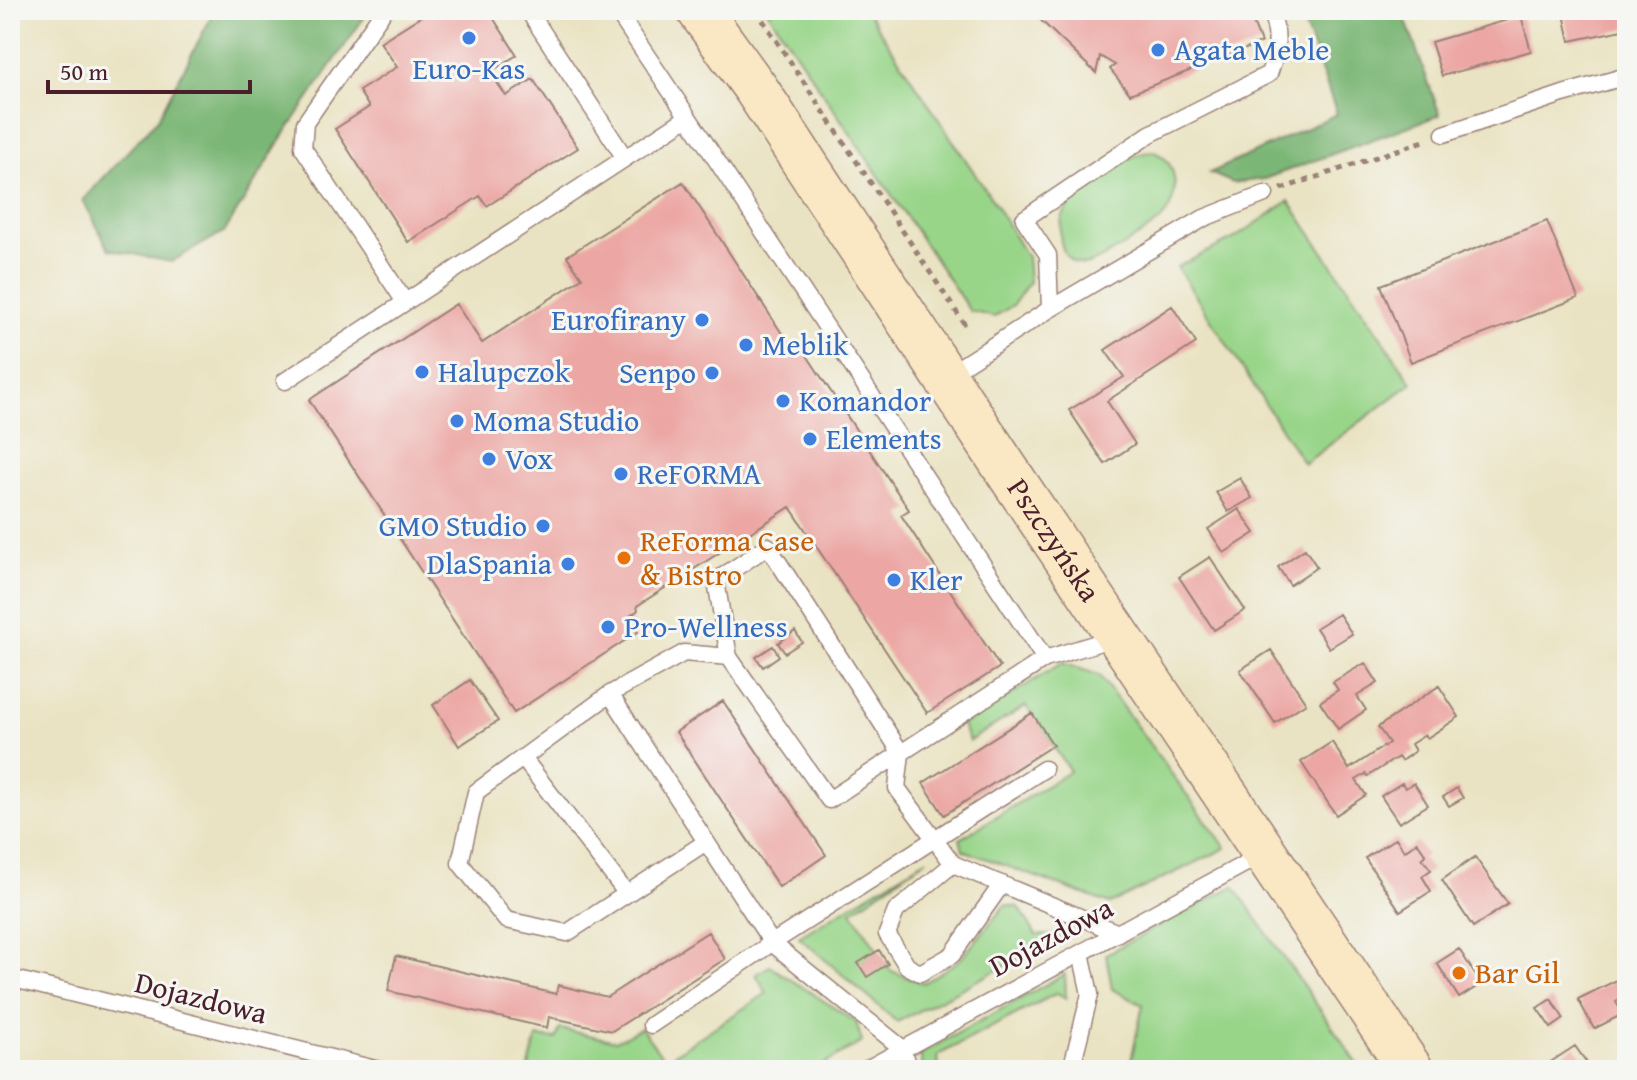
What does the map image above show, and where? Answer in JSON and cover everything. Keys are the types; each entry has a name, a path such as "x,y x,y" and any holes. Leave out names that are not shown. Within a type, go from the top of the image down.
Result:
{"main road":[{"name":"Pszczyńska","path":"699,10 756,89 945,377 1411,1070"}],"lane":[{"path":"384,10 305,123 303,148 405,302"},
{"path":"528,10 625,158"},
{"path":"616,10 1045,659"},
{"path":"1050,309 1048,255 1024,219 1150,134 1269,74 1278,50 1270,10"},
{"path":"1444,134 1627,76"},
{"path":"285,381 688,117"},
{"path":"945,377 1050,309 1204,218 1265,194"},
{"path":"1118,933 953,864 897,788 901,753 768,546 716,581 729,657 829,800 901,753 1045,659 1119,636"},
{"path":"706,842 567,933 506,920 460,863 476,792 610,694 684,653 729,657"},
{"path":"610,694 772,943 903,1049 910,1070"},
{"path":"523,758 627,894"},
{"path":"651,1025 772,943 1044,769"},
{"name":"Dojazdowa","path":"865,1070 1264,853"},
{"path":"953,864 896,911 887,934 907,966 920,973 952,955 1002,884"},
{"path":"1071,1070 1090,994 1081,953"},
{"name":"Dojazdowa","path":"10,978 379,1070"}],"path":[{"path":"756,10 965,325"},
{"path":"1265,194 1444,134"}],"green space":[{"path":"215,10 369,10 284,135 225,231 171,262 109,249 83,200 157,120"},
{"path":"767,10 866,10 1027,257 1029,282 1013,305 994,317 970,311"},
{"path":"1318,10 1402,10 1440,115 1264,179 1233,183 1210,173 1337,114 1301,15"},
{"path":"1154,152 1168,163 1174,180 1173,199 1164,216 1141,235 1098,260 1086,264 1073,262 1065,253 1061,241 1060,228 1067,208 1081,193 1130,159"},
{"path":"1289,201 1412,383 1304,464 1177,267 1235,238"},
{"path":"1062,663 1099,675 1226,848 1110,904 963,850 960,839 1070,771 1026,706 969,741 962,725"},
{"path":"927,859 852,911 891,971 923,983 960,960 1005,905 1019,907 1036,935 1065,935 897,1022 799,937"},
{"path":"1234,886 1362,1070 1129,1070 1143,1005 1112,989 1106,954"},
{"path":"770,966 856,1022 862,1042 814,1070 528,1070 537,1037 556,1039 560,1029 616,1041 641,1028 665,1060 767,993 756,974"},
{"path":"1065,974 1066,998 1057,993 938,1055 939,1070 924,1070 920,1054"}],"building":[{"path":"431,10 488,10 517,55 490,72 506,96 533,79 578,148 487,206 480,196 408,242 335,129 369,107 359,91 397,67 380,42"},
{"name":"Agata Meble","path":"1030,10 1248,10 1261,43 1130,94 1110,69 1115,65 1100,56 1096,73"},
{"path":"1563,10 1627,10 1627,29 1570,41"},
{"path":"1521,16 1531,51 1442,76 1431,42"},
{"name":"ReFORMA","path":"683,182 796,355 804,351 909,510 901,515 1000,667 927,713 790,507 637,606 638,610 629,617 638,632 514,713 309,400 456,304 482,343 582,278 567,256"},
{"path":"1547,221 1578,298 1411,362 1381,285"},
{"path":"1172,306 1196,343 1107,401 1135,444 1105,464 1069,410 1124,377 1105,350"},
{"path":"1240,478 1252,498 1228,512 1216,492"},
{"path":"1239,509 1255,533 1224,553 1208,529"},
{"path":"1305,549 1317,567 1290,585 1278,567"},
{"path":"1210,557 1245,610 1214,630 1179,577"},
{"path":"1339,614 1352,634 1329,648 1316,628"},
{"path":"795,631 802,642 785,653 778,643"},
{"path":"773,646 779,656 763,667 756,657"},
{"path":"1271,650 1306,703 1275,723 1240,670"},
{"path":"1365,663 1378,683 1357,696 1366,710 1338,729 1320,702 1338,690 1333,682"},
{"path":"470,680 498,721 459,746 433,705"},
{"path":"1439,686 1459,717 1427,738 1425,735 1411,744 1415,751 1401,761 1398,757 1356,780 1366,795 1336,815 1301,762 1332,742 1349,769 1389,743 1378,727"},
{"path":"723,701 826,855 779,887 676,732"},
{"path":"1032,713 1053,745 944,815 923,783"},
{"path":"1402,783 1405,788 1414,783 1428,805 1399,823 1381,796"},
{"path":"1457,788 1463,798 1449,806 1443,797"},
{"path":"1396,838 1404,851 1417,842 1426,855 1422,858 1431,870 1422,876 1431,891 1400,911 1365,858"},
{"path":"1475,857 1508,904 1473,927 1442,880"},
{"path":"708,932 725,959 612,1031 549,1017 547,1028 388,991 396,956 556,994 558,985 607,997"},
{"name":"Bar Gil","path":"1459,949 1481,984 1459,998 1437,963"},
{"path":"879,950 888,964 867,977 858,963"},
{"path":"1623,977 1627,984 1623,985 1626,996 1616,1002 1623,1014 1594,1029 1578,999"},
{"path":"1551,999 1564,1019 1551,1028 1537,1008"},
{"path":"1575,1046 1592,1070 1539,1070 1549,1063"}],"place":[{"name":"Euro-Kas","path":"469,38"},
{"name":"Agata Meble","path":"1158,50"},
{"name":"Eurofirany","path":"702,320"},
{"name":"Meblik","path":"746,345"},
{"name":"Halupczok","path":"422,372"},
{"name":"Senpo","path":"712,373"},
{"name":"Komandor","path":"783,401"},
{"name":"Moma Studio","path":"457,421"},
{"name":"Elements","path":"810,439"},
{"name":"Vox","path":"489,459"},
{"name":"ReFORMA","path":"621,474"},
{"name":"GMO Studio","path":"543,526"},
{"name":"ReForma Case & Bistro","path":"624,558"},
{"name":"DlaSpania","path":"568,564"},
{"name":"Kler","path":"894,580"},
{"name":"Pro-Wellness","path":"608,627"},
{"name":"Bar Gil","path":"1459,973"}]}
